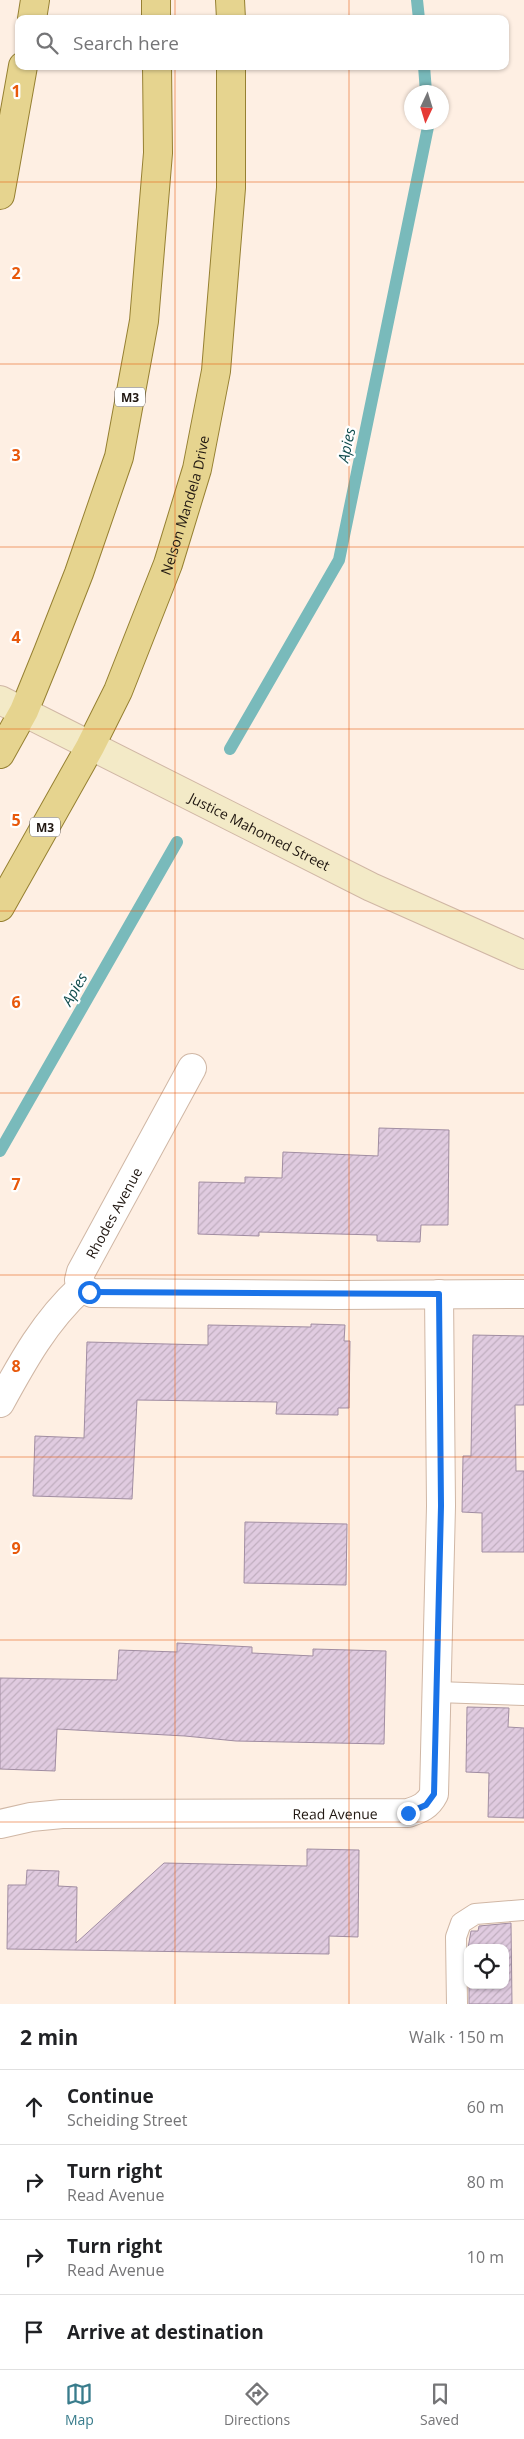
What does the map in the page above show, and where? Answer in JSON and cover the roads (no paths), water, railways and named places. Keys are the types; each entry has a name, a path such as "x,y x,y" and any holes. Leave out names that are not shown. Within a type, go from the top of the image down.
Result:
{"main road":[{"path":"33,15 35,0"},
{"path":"156,0 156,15"},
{"path":"230,0 230,15"},
{"path":"0,195 22,70"},
{"name":"M3","path":"0,754 12,706 79,573 119,457 144,321 158,153 157,70"},
{"name":"Nelson Mandela Drive","path":"0,907 90,747 118,691 168,564 197,469 216,371 231,188 232,70"},
{"name":"Justice Mahomed Street","path":"12,706 371,887 524,955"}],"street":[{"name":"Rhodes Avenue","path":"81,1288 79,1280 81,1272 192,1068"},
{"path":"0,1403 40,1333 52,1317 81,1288 92,1293 524,1294"},
{"name":"Read Avenue","path":"0,1824 31,1817 62,1814 408,1813 426,1805 434,1794 437,1692 441,1506 439,1294"}],"lane":[{"path":"480,936 524,950"},
{"path":"437,1692 524,1695"},
{"path":"457,2004 456,1937 461,1923 474,1914 524,1910"}],"waterway":[{"name":"Apies","path":"417,0 419,15"},
{"name":"Apies","path":"424,70 425,85"},
{"name":"Apies","path":"230,749 339,560 427,130"},
{"name":"Apies","path":"0,1151 177,842"}]}
